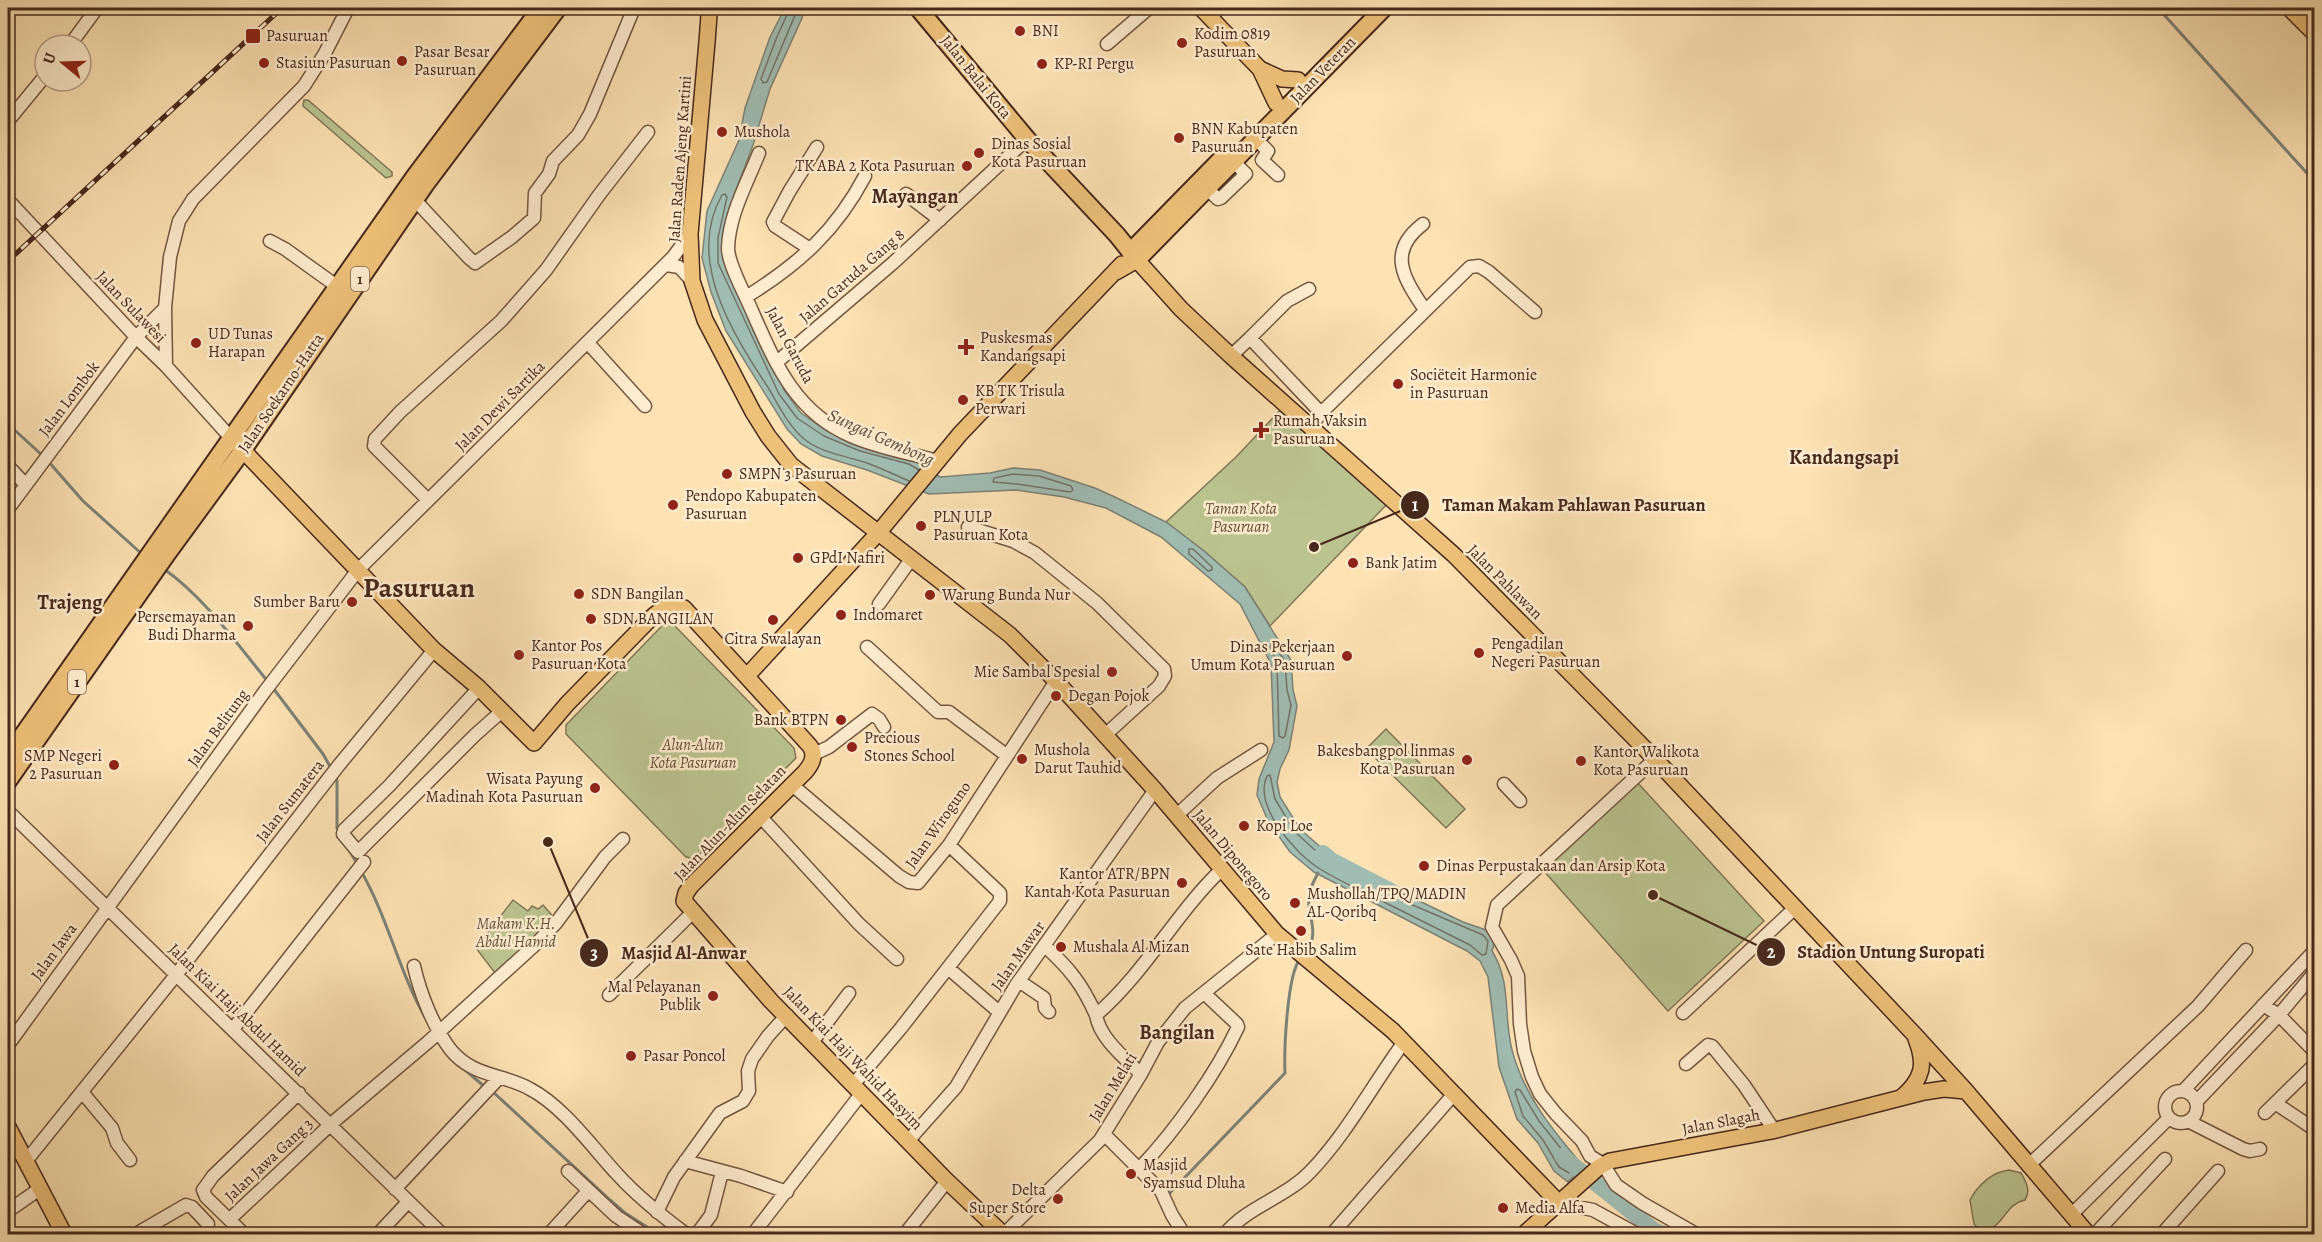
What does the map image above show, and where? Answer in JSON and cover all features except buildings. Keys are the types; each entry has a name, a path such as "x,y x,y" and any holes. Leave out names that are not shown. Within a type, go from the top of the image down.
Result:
{"highway":[{"name":"Jalan Soekarno-Hatta","path":"8,781 161,550 231,438 415,177 541,8"},
{"name":"Jalan Soekarno-Hatta","path":"161,550 243,450 415,200 558,8"},
{"name":"Jalan Balai Kota","path":"918,8 1027,139 1134,256"},
{"name":"Jalan Veteran","path":"1203,185 1234,162 1256,139 1298,80 1368,8"},
{"name":"Jalan Veteran","path":"1134,256 1276,110 1384,8"},
{"name":"Jalan Soekarno-Hatta","path":"8,756 141,579"}],"main road":[{"name":"Jalan Raden Ajeng Kartini","path":"706,8 709,15 690,234 692,281 705,320 727,363 753,412 783,457 879,532"},
{"path":"2289,8 2314,33"},
{"path":"1210,11 1260,69 1276,110"},
{"path":"1260,69 1282,79 1298,80"},
{"path":"747,676 879,532 967,426 1134,256"},
{"name":"Jalan Pahlawan","path":"1134,256 1231,356 1454,555 1655,759 1966,1091 2088,1234"},
{"path":"231,438 434,650 479,688 534,743 567,704 651,618 662,608 669,606 684,608 809,745 814,754"},
{"name":"Jalan Diponegoro","path":"879,532 1010,635 1056,681 1155,790 1277,934 1380,1020 1454,1095 1565,1197"},
{"name":"Jalan Alun-Alun Selatan","path":"689,907 686,893 691,886 805,772 812,764 814,754"},
{"name":"Jalan Kiai Haji Wahid Hasyim","path":"689,907 771,1001 813,1041 947,1181 1004,1234"},
{"path":"1902,1097 1916,1084 1922,1067 1920,1049 1913,1033"},
{"name":"Jalan Slagah","path":"1524,1234 1601,1166 1625,1158 1773,1130 1902,1097 1944,1089 1966,1091"},
{"path":"8,1127 64,1234"}],"street":[{"path":"79,33 97,8"},
{"path":"166,366 165,308 173,241 183,214 193,199 304,86 325,53 348,8"},
{"path":"415,200 469,258 476,262 524,228 534,218 535,193 549,174 553,161 578,135 590,114 634,8"},
{"path":"1107,44 1149,8"},
{"path":"8,121 33,91"},
{"path":"428,500 374,446 375,439 400,412 501,321 546,270 587,211 648,132"},
{"name":"Jalan Garuda Gang 8","path":"777,362 893,263 1027,139"},
{"path":"1203,185 1220,199 1262,160 1268,151 1256,139"},
{"path":"810,249 775,226 773,222 817,147"},
{"name":"Jalan Garuda","path":"759,153 732,220 729,236 729,261 767,345 784,376 804,404 824,422 851,436 936,464"},
{"path":"1262,160 1278,175"},
{"path":"1234,162 1246,174"},
{"path":"746,297 780,274 838,221 865,176"},
{"path":"906,194 940,220"},
{"name":"Jalan Sulawesi","path":"8,200 231,438"},
{"path":"1424,224 1412,232 1404,243 1402,251 1405,276 1425,310"},
{"name":"Jalan Dewi Sartika","path":"358,570 666,265 680,250 690,234"},
{"path":"270,241 338,287"},
{"path":"666,265 679,267 692,281"},
{"path":"1310,427 1425,310 1464,272 1475,265 1489,272 1535,312"},
{"path":"1231,356 1287,301 1309,289"},
{"name":"Jalan Lombok","path":"8,509 136,337 165,308"},
{"path":"1250,338 1322,413"},
{"path":"588,343 645,406"},
{"path":"8,466 25,484"},
{"path":"968,527 1013,541 1035,553 1097,603 1164,669 1165,676 1159,686 1104,736"},
{"path":"879,604 912,558"},
{"name":"Jalan Belitung","path":"106,907 265,691 358,570"},
{"path":"867,647 938,712 949,712 1006,755"},
{"name":"Jalan Sumatera","path":"27,1161 176,975 339,765 434,650"},
{"name":"Jalan Wiroguno","path":"791,784 899,876 909,882 920,882 949,845 1056,681"},
{"path":"479,688 389,786 344,830 343,834 358,852 502,711"},
{"path":"814,754 830,747 872,714 884,726"},
{"path":"1176,816 1217,778 1261,750"},
{"path":"1655,759 1497,905 1492,927 1518,976 1520,1024 1532,1077 1540,1094 1582,1141 1590,1156 1616,1185 1682,1228 1696,1234"},
{"path":"1504,784 1520,801"},
{"name":"Jalan Mawar","path":"908,1141 969,1069 999,1012 1019,981 1155,790"},
{"name":"Jalan Kiai Haji Abdul Hamid","path":"8,811 442,1234"},
{"path":"760,816 859,924 897,959"},
{"name":"Jalan Jawa Gang 3","path":"230,1219 331,1124 435,1036 463,1008 538,942 556,923 605,857 623,839"},
{"path":"753,1234 787,1192 857,1089 1001,897 1000,893 949,845"},
{"path":"233,1029 363,863"},
{"path":"1094,1012 1137,973 1173,923 1202,888 1222,869"},
{"name":"Jalan Jawa","path":"8,1045 106,907"},
{"path":"609,995 689,907"},
{"path":"1683,1013 1796,907"},
{"name":"Jalan Melati","path":"1004,1234 1104,1134 1158,1042 1185,1008 1277,934"},
{"path":"1045,946 1074,974 1102,1031 1141,1074"},
{"path":"2028,1166 2198,1006 2246,950"},
{"path":"2314,951 2182,1091 2170,1095 2165,1111 2169,1118 2181,1123 2188,1121 2195,1113 2196,1102 2314,973"},
{"path":"414,966 435,1036 458,1057 495,1082 521,1084 545,1099 635,1193 686,1234"},
{"path":"948,968 999,1012"},
{"path":"1019,981 1044,998 1045,1008 1049,1012"},
{"path":"813,1041 849,993"},
{"path":"1140,1168 1163,1143 1182,1117 1238,1027 1204,993"},
{"path":"2263,1005 2278,1015 2314,1051"},
{"path":"657,1212 685,1161 720,1113 743,1101 748,1090 749,1065 752,1059 787,1015"},
{"path":"1225,1234 1249,1211 1310,1172 1326,1153 1404,1042"},
{"path":"1686,1064 1708,1045 1712,1046 1744,1085 1773,1130"},
{"path":"2265,1113 2314,1065"},
{"path":"395,1189 495,1082"},
{"path":"2182,1091 2190,1094 2196,1102"},
{"path":"82,1092 112,1128 117,1143 130,1161"},
{"path":"244,1234 206,1197 203,1190 205,1185 299,1093"},
{"path":"1332,1234 1454,1095"},
{"path":"2275,1103 2314,1129"},
{"path":"2071,1215 2169,1118"},
{"path":"2188,1121 2243,1149 2250,1151 2260,1149"},
{"path":"1104,1134 1161,1191 1184,1234"},
{"path":"2095,1234 2165,1159"},
{"path":"685,1161 741,1176 787,1192"},
{"path":"568,1171 616,1216 643,1234"},
{"path":"2162,1234 2218,1171"},
{"path":"697,1234 711,1215 722,1172"},
{"path":"905,1234 947,1181"},
{"path":"8,1211 41,1188"},
{"path":"549,1234 588,1191"},
{"path":"1565,1197 1578,1207 1591,1209 1637,1234"},
{"path":"378,1234 408,1202"},
{"path":"136,1234 186,1205 192,1207 208,1224"}],"green space":[{"path":"304,100 308,100 392,172 392,176 386,178 303,106"},
{"name":"Taman Kota Pasuruan","path":"1285,405 1389,502 1270,626 1245,587 1166,522 1236,457"},
{"name":"Alun-Alun Kota Pasuruan","path":"670,621 794,748 796,758 695,859 686,857 566,734 566,725 666,622"},
{"path":"1386,729 1465,809 1446,828 1366,749"},
{"path":"1637,782 1764,921 1668,1011 1543,870"},
{"name":"Makam K.H. Abdul Hamid","path":"513,900 528,911 532,906 538,909 543,905 557,921 498,977 476,948"},
{"path":"2009,1170 2021,1173 2027,1186 2027,1196 2025,1200 2012,1206 1995,1226 1981,1232 1974,1224 1970,1200 1986,1180 1997,1173"}],"water":[{"path":"785,8 804,8 802,18 770,89 753,145 733,198 724,239 724,261 784,390 801,413 827,431 862,446 911,458 940,477 990,473 1013,468 1040,470 1095,488 1166,522 1245,587 1291,660 1293,690 1297,706 1289,750 1277,782 1280,797 1300,829 1341,865 1370,881 1486,930 1496,939 1492,951 1505,987 1509,1037 1517,1067 1541,1113 1584,1167 1568,1182 1554,1171 1538,1143 1517,1119 1499,1067 1488,977 1480,961 1467,951 1314,872 1290,852 1268,821 1257,795 1259,779 1274,742 1271,664 1240,604 1161,537 1106,508 1064,497 1016,490 929,494 867,470 822,456 801,444 787,429 726,331 711,292 702,258 707,211 739,140 745,108 770,37"}],"waterway":[{"path":"2158,8 2314,181"},
{"path":"8,424 43,456"},
{"path":"48,461 83,501 143,555"},
{"path":"164,569 207,607 269,683"},
{"path":"273,688 323,754 332,770"},
{"path":"335,776 339,831"},
{"path":"349,850 358,865"},
{"name":"Sungai Gembong","path":"1323,853 1331,860 1395,893"},
{"path":"361,871 379,907 408,983 426,1019"},
{"path":"1306,952 1313,935 1309,896 1318,873"},
{"path":"1167,1196 1285,1073 1289,996 1300,959"},
{"path":"464,1069 486,1088"},
{"path":"492,1091 625,1213 658,1234"},
{"name":"Sungai Gembong","path":"1562,1156 1655,1231 1663,1234"}],"railway":[{"path":"8,261 282,8"}],"place":[{"name":"BNI","path":"1020,31"},
{"name":"Pasuruan","path":"253,36"},
{"name":"Kodim 0819 Pasuruan","path":"1182,43"},
{"name":"Pasar Besar Pasuruan","path":"402,61"},
{"name":"Stasiun Pasuruan","path":"264,63"},
{"name":"KP-RI Pergu","path":"1042,64"},
{"name":"Mushola","path":"722,132"},
{"name":"BNN Kabupaten Pasuruan","path":"1179,138"},
{"name":"Dinas Sosial Kota Pasuruan","path":"979,153"},
{"name":"TK ABA 2 Kota Pasuruan","path":"967,166"},
{"name":"UD Tunas Harapan","path":"196,343"},
{"name":"Puskesmas Kandangsapi","path":"966,347"},
{"name":"Sociëteit Harmonie in Pasuruan","path":"1398,384"},
{"name":"KB TK Trisula Perwari","path":"963,400"},
{"name":"Rumah Vaksin Pasuruan","path":"1261,430"},
{"name":"SMPN 3 Pasuruan","path":"727,474"},
{"name":"Pendopo Kabupaten Pasuruan","path":"673,505"},
{"name":"PLN ULP Pasuruan Kota","path":"921,526"},
{"name":"Taman Makam Pahlawan Pasuruan","path":"1314,547"},
{"name":"GPdI Nafiri","path":"798,558"},
{"name":"Bank Jatim","path":"1353,563"},
{"name":"SDN Bangilan","path":"579,594"},
{"name":"Warung Bunda Nur","path":"930,595"},
{"name":"Sumber Baru","path":"352,602"},
{"name":"Indomaret","path":"841,615"},
{"name":"SDN BANGILAN","path":"591,619"},
{"name":"Citra Swalayan","path":"773,620"},
{"name":"Persemayaman Budi Dharma","path":"248,626"},
{"name":"Pengadilan Negeri Pasuruan","path":"1479,653"},
{"name":"Kantor Pos Pasuruan Kota","path":"519,655"},
{"name":"Dinas Pekerjaan Umum Kota Pasuruan","path":"1347,656"},
{"name":"Mie Sambal Spesial","path":"1112,672"},
{"name":"Degan Pojok","path":"1056,696"},
{"name":"Bank BTPN","path":"841,720"},
{"name":"Precious Stones School","path":"852,747"},
{"name":"Mushola Darut Tauhid","path":"1022,759"},
{"name":"Bakesbangpol linmas Kota Pasuruan","path":"1467,760"},
{"name":"Kantor Walikota Kota Pasuruan","path":"1581,761"},
{"name":"SMP Negeri 2 Pasuruan","path":"114,765"},
{"name":"Wisata Payung Madinah Kota Pasuruan","path":"595,788"},
{"name":"Kopi Loe","path":"1244,826"},
{"name":"Masjid Al-Anwar","path":"548,842"},
{"name":"Dinas Perpustakaan dan Arsip Kota","path":"1424,866"},
{"name":"Kantor ATR/BPN Kantah Kota Pasuruan","path":"1182,883"},
{"name":"Stadion Untung Suropati","path":"1653,895"},
{"name":"Mushollah/TPQ/MADIN AL-Qoribq","path":"1295,903"},
{"name":"Sate Habib Salim","path":"1301,931"},
{"name":"Mushala Al Mizan","path":"1061,947"},
{"name":"Mal Pelayanan Publik","path":"713,996"},
{"name":"Pasar Poncol","path":"631,1056"},
{"name":"Masjid Syamsud Dluha","path":"1131,1174"},
{"name":"Delta Super Store","path":"1058,1199"},
{"name":"Media Alfa","path":"1503,1208"}],"district":[{"name":"Mayangan","path":"915,196"},
{"name":"Kandangsapi","path":"1844,457"},
{"name":"Pasuruan","path":"419,588"},
{"name":"Trajeng","path":"70,602"},
{"name":"Bangilan","path":"1177,1032"}]}
